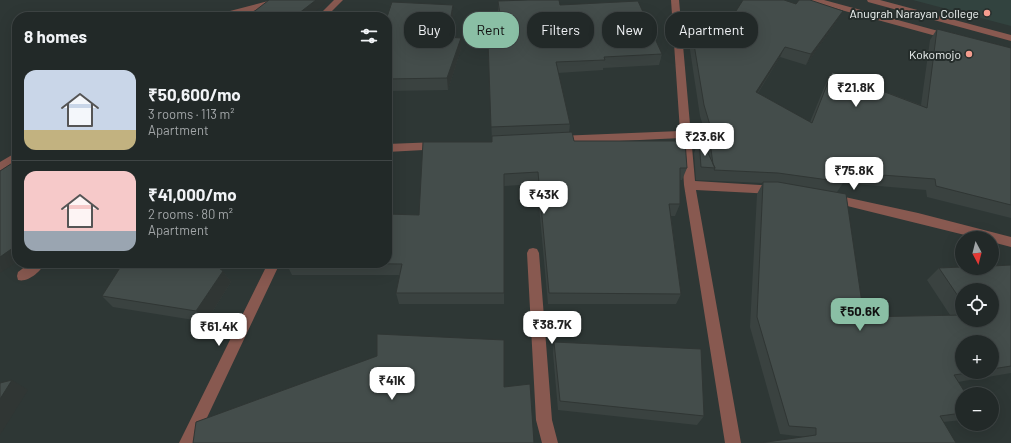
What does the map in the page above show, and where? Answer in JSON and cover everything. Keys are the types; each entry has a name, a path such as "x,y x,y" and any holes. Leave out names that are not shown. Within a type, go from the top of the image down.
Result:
{"street":[{"path":"237,12 281,0"},
{"path":"326,12 339,0"},
{"path":"675,0 690,185 733,443"},
{"path":"815,0 958,40"},
{"path":"871,0 1011,38"},
{"path":"544,140 685,134"},
{"path":"392,148 450,145"},
{"path":"0,167 12,159"},
{"path":"690,185 790,191"},
{"path":"820,196 918,218 1011,242"},
{"path":"533,253 544,420 550,443"},
{"path":"23,276 33,268"},
{"path":"187,443 272,268"}],"shaded area":[{"name":"Anugrah Narayan College","path":"913,0 1011,0 1011,26"}],"building":[{"path":"269,0 316,0 300,12 253,12"},
{"path":"559,0 560,5 638,1 643,12 602,12 602,48 657,48 657,43 662,54 604,57 605,60 556,62 570,124 491,127 488,48 519,48 519,12 500,12 498,1"},
{"path":"743,0 784,0 796,4 799,0 810,0 843,11 811,54 785,47 756,92 812,123 832,72 927,108 937,29 1011,48 1011,205 936,186 935,179 842,172 843,182 778,173 714,170 715,168 713,164 710,142 715,142 704,105 695,48 758,48 758,12 735,12"},
{"path":"392,2 453,5 452,12 404,12 404,48 455,48 455,38 461,38 447,78 392,79 392,12 389,12"},
{"path":"572,132 574,141 685,141 687,168 680,168 680,204 669,204 681,294 549,293 538,172 504,174 504,293 396,293 402,264 392,264 392,214 419,215 423,142 492,142 492,136"},
{"path":"699,140 702,140 715,168 701,167"},
{"path":"12,163 12,249 0,257 0,171"},
{"path":"763,182 778,182 846,194 864,317 955,315 955,327 999,327 999,283 955,283 955,292 939,268 955,267 955,275 999,275 999,266 1011,265 1011,366 999,368 999,335 955,335 954,375 955,379 962,387 955,387 955,414 940,416 956,443 760,443 816,435 816,428 789,426 757,317"},
{"path":"120,268 219,268 223,271 196,311 102,296"},
{"path":"377,334 504,340 504,387 530,384 534,443 193,443 196,422 377,356"},
{"path":"554,342 701,349 704,416 560,401"},
{"path":"12,380 0,399 0,383"}],"place":[{"name":"Anugrah Narayan College","path":"987,13"},
{"name":"Kokomojo","path":"969,54"}]}
